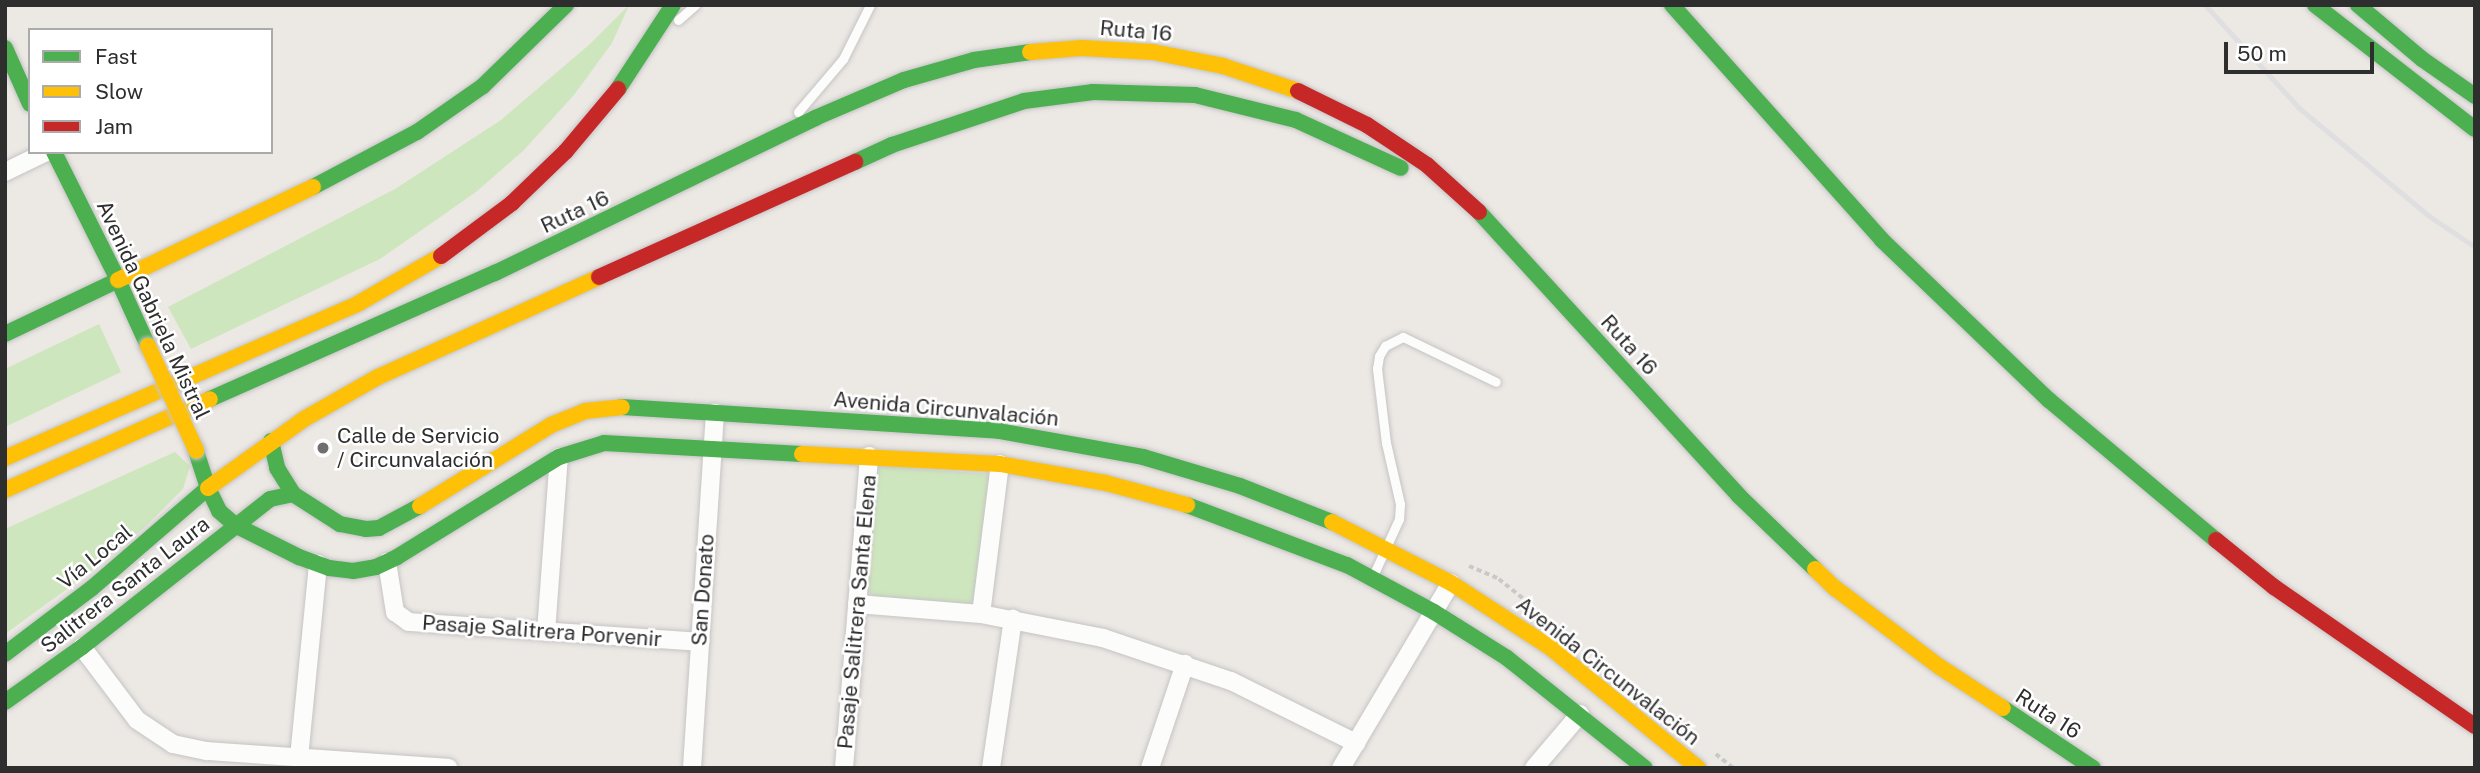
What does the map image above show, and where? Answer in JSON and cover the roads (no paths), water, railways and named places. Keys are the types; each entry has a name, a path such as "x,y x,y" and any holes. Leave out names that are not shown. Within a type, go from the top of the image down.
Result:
{"main road":[{"path":"5,334 358,165 417,132 483,86 566,5"},
{"name":"Ruta 16","path":"5,458 325,318 422,268 482,227 540,178 595,118 647,48 673,5"},
{"path":"1672,5 1882,240 2049,400 2160,495 2274,587 2383,665 2475,726"},
{"path":"2315,5 2475,129"},
{"path":"2358,5 2422,59 2475,96"},
{"path":"5,48 28,100"},
{"name":"Ruta 16","path":"5,490 459,290 863,96 951,66 1046,50 1094,48 1153,52 1261,76 1333,106 1377,131 1427,165 1506,240 1707,463 1835,588 1971,688 2093,768"},
{"name":"Vía Local","path":"5,654 92,588 208,488 271,441 378,376 892,145 983,113 1058,95 1127,91 1172,93 1228,101 1331,134 1402,168 1473,214 1506,240"},
{"name":"Avenida Gabriela Mistral","path":"55,154 118,280 196,450 208,488"},
{"name":"Avenida Circunvalación","path":"293,494 340,524 366,529 379,528 403,517 567,417 620,407 999,431 1096,446 1240,486 1339,525 1386,548 1451,583 1551,648 1698,768"},
{"path":"235,525 270,499 293,494 277,468 271,441"},
{"path":"208,488 219,511 235,525 317,564 352,571 387,562 559,457 589,445 619,442 1000,464 1106,483 1209,511 1301,545 1371,578 1434,612 1507,658 1646,768"},
{"name":"Salitrera Santa Laura","path":"5,702 82,647 235,525"}],"street":[{"path":"5,172 42,154"},
{"name":"San Donato","path":"692,768 715,413"},
{"name":"Pasaje Salitrera Santa Elena","path":"844,768 869,456"},
{"path":"546,632 559,457"},
{"path":"981,614 1000,464"},
{"name":"Pasaje Salitrera Porvenir","path":"387,562 393,606 403,620 700,642"},
{"path":"299,758 317,564"},
{"path":"1341,768 1451,583"},
{"path":"857,604 981,614 1102,638 1185,664 1275,701 1356,743"},
{"path":"991,768 1013,619"},
{"path":"82,647 137,720 158,737 190,750 448,768"},
{"path":"1150,768 1185,664"},
{"path":"1534,768 1580,714"}],"lane":[{"path":"647,48 695,5"},
{"path":"731,160 774,133 811,100 843,59 870,5"},
{"path":"1371,578 1399,519 1400,504 1386,443 1377,369 1379,356 1385,346 1403,337 1496,382"}],"railway":[{"path":"2205,5 2299,108 2429,216 2475,247"}],"place":[{"name":"Calle de Servicio / Circunvalación","path":"323,448"}]}
